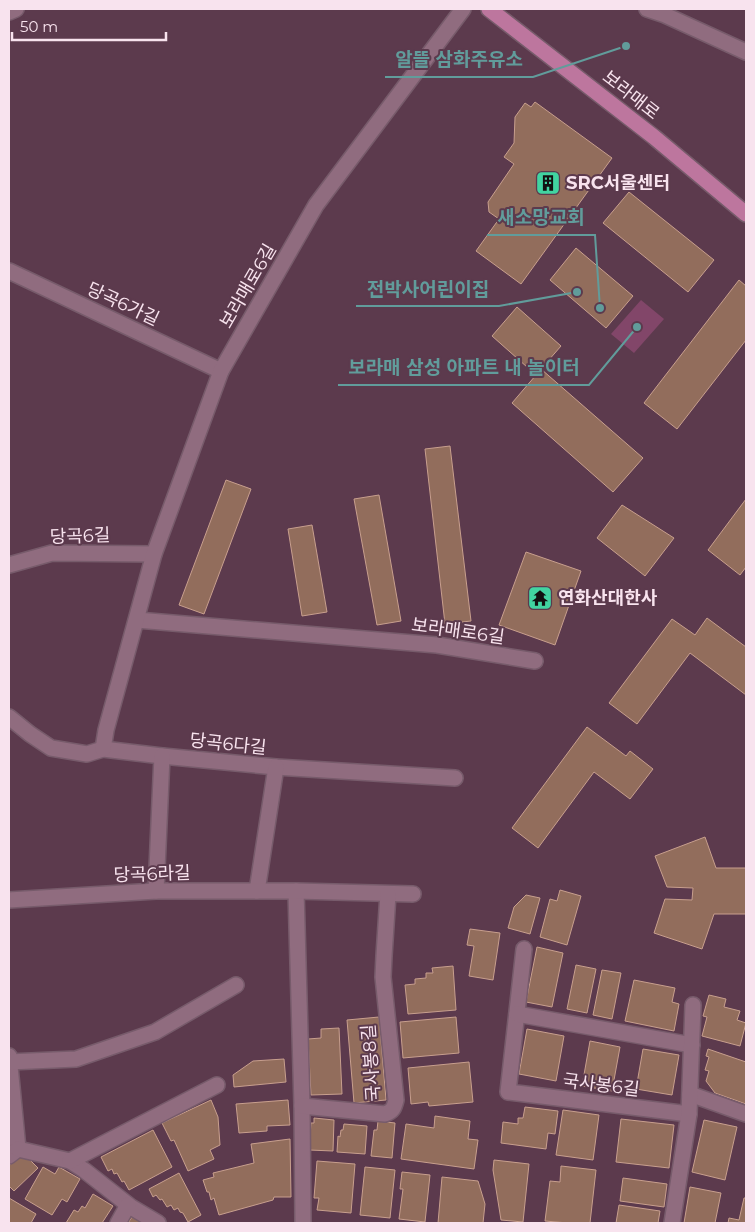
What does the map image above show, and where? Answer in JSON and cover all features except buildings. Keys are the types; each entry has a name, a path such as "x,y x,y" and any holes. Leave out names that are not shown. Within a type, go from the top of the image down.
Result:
{"main road":[{"name":"보라매로","path":"495,10 654,137 746,214"}],"street":[{"path":"9,12 16,9"},
{"name":"보라매로6길","path":"103,749 106,730 154,554 221,371 316,205 463,9"},
{"path":"647,9 665,15 746,52"},
{"name":"당곡6가길","path":"9,271 221,371"},
{"name":"당곡6길","path":"9,565 52,553 154,554"},
{"name":"보라매로6길","path":"137,620 436,645 534,661"},
{"name":"당곡6다길","path":"9,717 51,748 87,754 103,749 276,768 454,778"},
{"path":"156,891 162,756"},
{"path":"257,891 276,768"},
{"path":"296,890 303,1223"},
{"name":"당곡6라길","path":"9,900 156,891 296,890 413,894"},
{"name":"국사봉8길","path":"302,1106 385,1114 394,1108 396,1100 383,977 388,894"},
{"path":"524,949 517,1014 692,1045"},
{"path":"9,1062 76,1059 155,1032 236,985"},
{"path":"672,1223 689,1114 693,1005"},
{"name":"국사봉6길","path":"517,1014 508,1092 689,1114"},
{"path":"9,1056 14,1152 70,1161 128,1205 158,1223"},
{"path":"70,1161 217,1085"},
{"path":"690,1094 746,1114"},
{"path":"118,1223 128,1205"}],"shaded area":[{"path":"641,300 664,319 634,353 611,334"}],"place":[{"name":"알뜰 삼화주유소","path":"626,46"},
{"name":"SRC서울센터","path":"548,183"},
{"name":"전박사어린이집","path":"577,292"},
{"name":"새소망교회","path":"600,308"},
{"name":"보라매 삼성 아파트 내 놀이터","path":"637,327"},
{"name":"연화산대한사","path":"540,598"}]}
